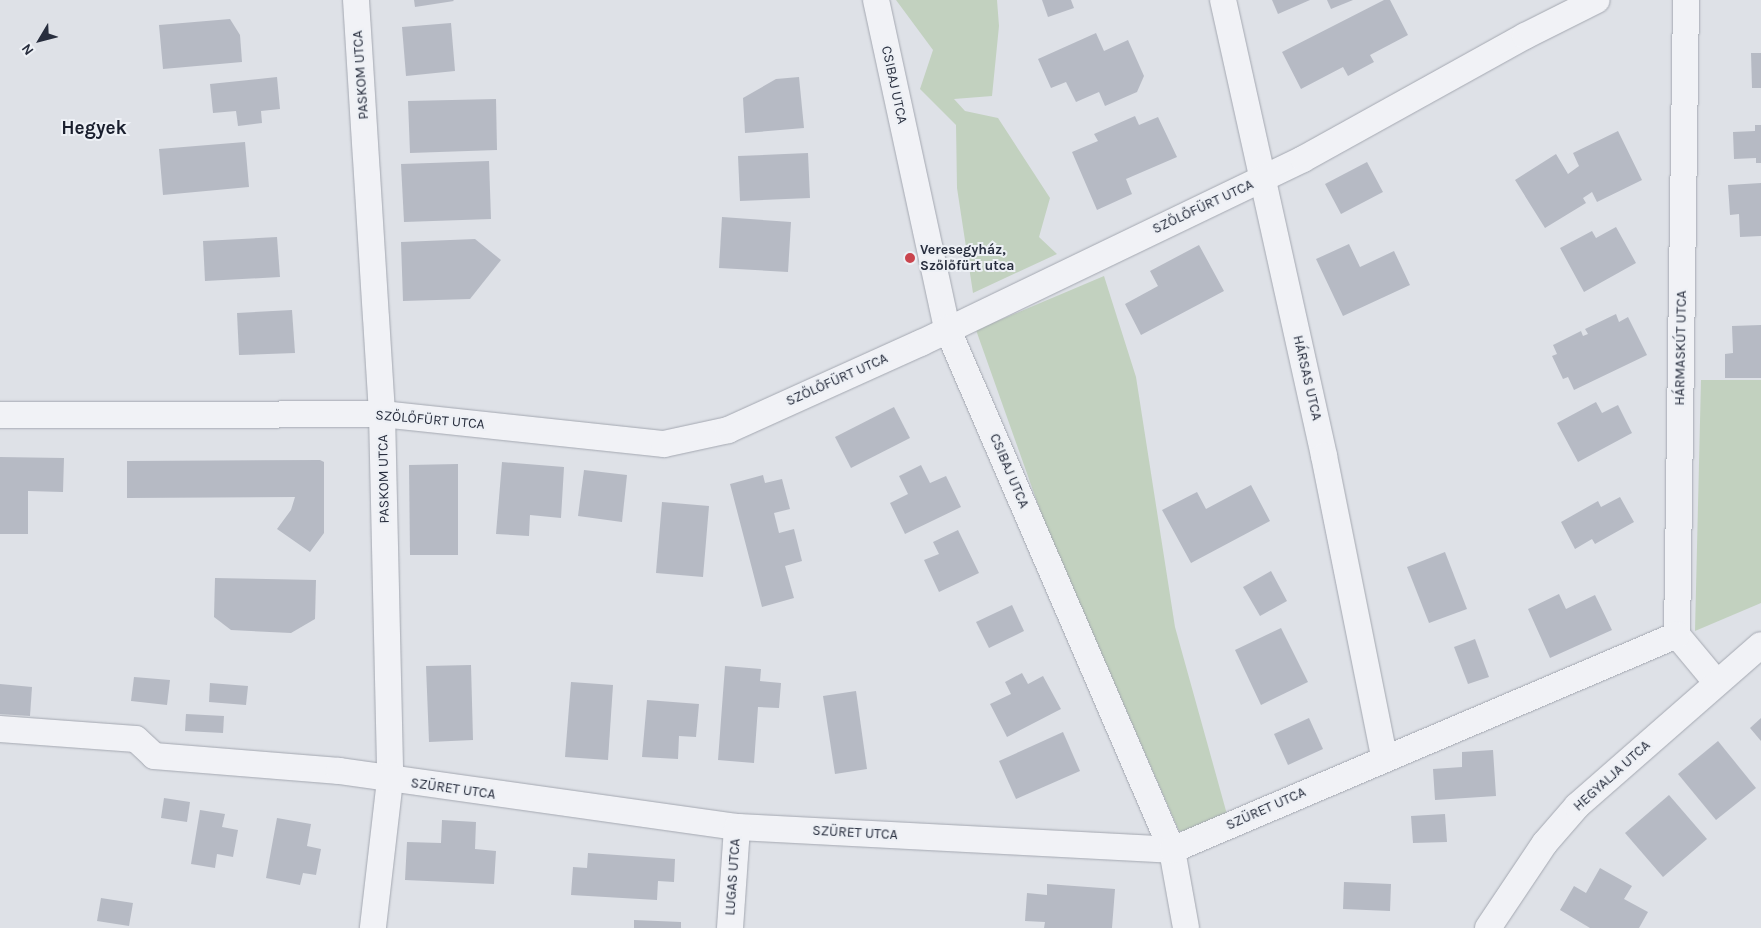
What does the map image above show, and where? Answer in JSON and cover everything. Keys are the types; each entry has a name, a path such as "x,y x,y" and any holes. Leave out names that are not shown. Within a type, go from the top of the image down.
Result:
{"street":[{"name":"PASKOM UTCA","path":"356,0 382,414 390,780 373,928"},
{"name":"CSIBAJ UTCA","path":"876,0 947,328 1172,850 1186,928"},
{"name":"HÁRSAS UTCA","path":"1223,0 1324,456 1384,758"},
{"name":"SZŐLŐFÜRT UTCA","path":"0,415 382,414 664,444 728,430 1262,180 1597,0"},
{"name":"HÁRMASKÚT UTCA","path":"1677,635 1686,0"},
{"path":"1677,635 1717,682"},
{"name":"SZÜRET UTCA","path":"0,729 136,739 154,756 339,770 390,780 737,827 1172,850 1384,758 1677,635"},
{"name":"HEGYALJA UTCA","path":"1488,928 1545,843 1577,806 1761,645"},
{"name":"LUGAS UTCA","path":"730,928 737,827"}],"green space":[{"path":"896,0 997,0 999,26 992,96 954,99 965,111 998,118 1050,198 1039,237 1057,254 973,293 957,188 956,125 920,89 933,50"},
{"path":"1104,276 1136,377 1175,627 1228,818 1202,832 1179,831 1046,527 976,330"},
{"path":"1701,380 1761,380 1761,603 1695,631"}],"building":[{"path":"414,0 453,0 454,1 415,7"},
{"path":"1042,0 1071,0 1074,8 1048,17"},
{"path":"1272,0 1310,0 1278,14"},
{"path":"1327,0 1353,0 1331,9"},
{"path":"1384,0 1390,0 1408,35 1370,55 1374,62 1348,76 1343,67 1301,89 1282,52"},
{"path":"230,19 240,35 242,62 163,69 159,25"},
{"path":"451,23 455,71 406,76 402,27"},
{"path":"1096,33 1104,51 1128,40 1144,76 1137,92 1105,106 1099,92 1076,102 1066,82 1051,88 1038,59"},
{"path":"1751,53 1761,53 1761,88 1752,88"},
{"path":"277,77 280,109 261,111 262,123 238,126 236,111 213,113 210,84"},
{"path":"799,77 804,128 745,133 743,98 776,79"},
{"path":"496,99 497,150 410,153 408,101"},
{"path":"1135,116 1139,125 1158,117 1177,157 1126,179 1132,194 1097,210 1072,152 1098,141 1094,134"},
{"path":"1755,125 1761,125 1761,163 1756,163 1756,158 1734,159 1733,132 1755,131"},
{"path":"1618,131 1642,180 1597,202 1592,192 1583,198 1586,203 1545,228 1515,180 1556,154 1568,174 1579,166 1573,153"},
{"path":"245,142 249,187 163,195 159,149"},
{"path":"808,153 810,198 740,201 738,156"},
{"path":"489,161 491,219 404,222 401,164"},
{"path":"1367,162 1383,192 1341,214 1325,184"},
{"path":"1761,183 1761,236 1740,237 1739,214 1730,215 1728,185"},
{"path":"722,217 791,222 788,272 719,268"},
{"path":"1616,227 1636,263 1584,292 1560,248 1592,231 1596,238"},
{"path":"277,237 280,277 205,281 203,241"},
{"path":"475,239 501,260 470,299 403,301 401,242"},
{"path":"1349,244 1360,267 1394,251 1410,285 1343,316 1316,259"},
{"path":"1199,245 1224,291 1141,335 1125,304 1158,286 1150,271"},
{"path":"292,310 295,353 239,355 237,313"},
{"path":"1616,314 1619,322 1628,317 1647,355 1574,390 1568,377 1563,379 1552,356 1557,354 1553,345 1581,331 1583,336 1588,334 1585,329"},
{"path":"1761,325 1761,378 1725,378 1725,354 1733,353 1732,326"},
{"path":"1596,402 1602,413 1618,405 1632,433 1578,462 1557,423"},
{"path":"894,407 910,438 851,468 835,437"},
{"path":"0,457 64,458 63,492 28,491 28,534 0,534"},
{"path":"320,460 324,462 324,533 310,552 277,529 291,510 295,497 127,498 127,461"},
{"path":"502,462 564,467 561,518 530,515 529,536 496,534"},
{"path":"458,464 458,555 410,555 409,465"},
{"path":"921,465 930,483 946,476 961,507 905,534 890,503 908,494 899,476"},
{"path":"584,470 627,475 622,522 578,516"},
{"path":"763,475 765,483 782,479 790,509 774,513 779,533 794,529 802,561 785,566 794,598 762,607 730,484"},
{"path":"1251,485 1270,521 1191,563 1162,510 1197,492 1206,509"},
{"path":"1620,497 1634,522 1595,544 1592,539 1575,549 1561,522 1598,501 1601,507"},
{"path":"662,502 709,506 703,577 656,573"},
{"path":"958,530 979,573 939,592 924,560 939,554 933,542"},
{"path":"1445,552 1467,609 1429,623 1407,567"},
{"path":"1271,571 1287,601 1260,616 1243,587"},
{"path":"215,578 316,580 315,619 291,633 231,630 214,617"},
{"path":"1559,594 1566,609 1595,595 1612,630 1550,658 1528,609"},
{"path":"1012,605 1024,631 989,648 976,622"},
{"path":"1281,628 1308,682 1261,705 1235,650"},
{"path":"1475,639 1489,677 1468,684 1454,647"},
{"path":"471,665 473,740 429,742 426,666"},
{"path":"725,666 761,669 760,681 781,683 779,708 758,707 754,763 718,760"},
{"path":"1022,673 1028,684 1043,676 1061,709 1007,737 990,704 1011,694 1005,682"},
{"path":"134,677 170,680 167,705 131,701"},
{"path":"571,682 613,685 608,760 565,757"},
{"path":"210,683 248,686 246,705 209,702"},
{"path":"0,684 32,687 30,716 0,714"},
{"path":"856,691 867,769 835,774 823,696"},
{"path":"647,700 699,704 696,737 679,736 678,759 642,757"},
{"path":"186,714 224,716 223,733 185,731"},
{"path":"1309,718 1323,749 1288,765 1274,734"},
{"path":"1761,718 1761,741 1750,728"},
{"path":"1063,732 1080,771 1016,799 999,761"},
{"path":"1718,741 1756,788 1716,820 1678,774"},
{"path":"1493,750 1496,796 1435,800 1433,769 1462,767 1462,752"},
{"path":"1669,795 1707,839 1663,877 1625,833"},
{"path":"164,798 190,802 187,822 161,818"},
{"path":"200,810 225,814 222,827 238,830 233,857 217,854 215,868 191,864"},
{"path":"1445,814 1447,842 1413,843 1411,816"},
{"path":"277,818 311,824 307,846 321,849 316,875 303,873 300,885 266,878"},
{"path":"442,820 476,822 475,849 496,851 494,884 405,880 407,842 441,843"},
{"path":"588,853 675,859 674,882 658,881 657,900 571,895 573,867 587,868"},
{"path":"1600,868 1632,886 1624,899 1648,912 1639,928 1590,928 1560,910 1574,886 1586,893"},
{"path":"1344,882 1391,884 1390,911 1343,909"},
{"path":"1047,884 1115,889 1112,928 1044,928 1045,922 1025,921 1027,893 1047,895"},
{"path":"101,898 133,903 129,926 97,921"},
{"path":"634,920 681,922 681,928 634,928"}],"place":[{"name":"Veresegyház, Szőlőfürt utca","path":"910,258"}],"district":[{"name":"Hegyek","path":"94,129"}]}
